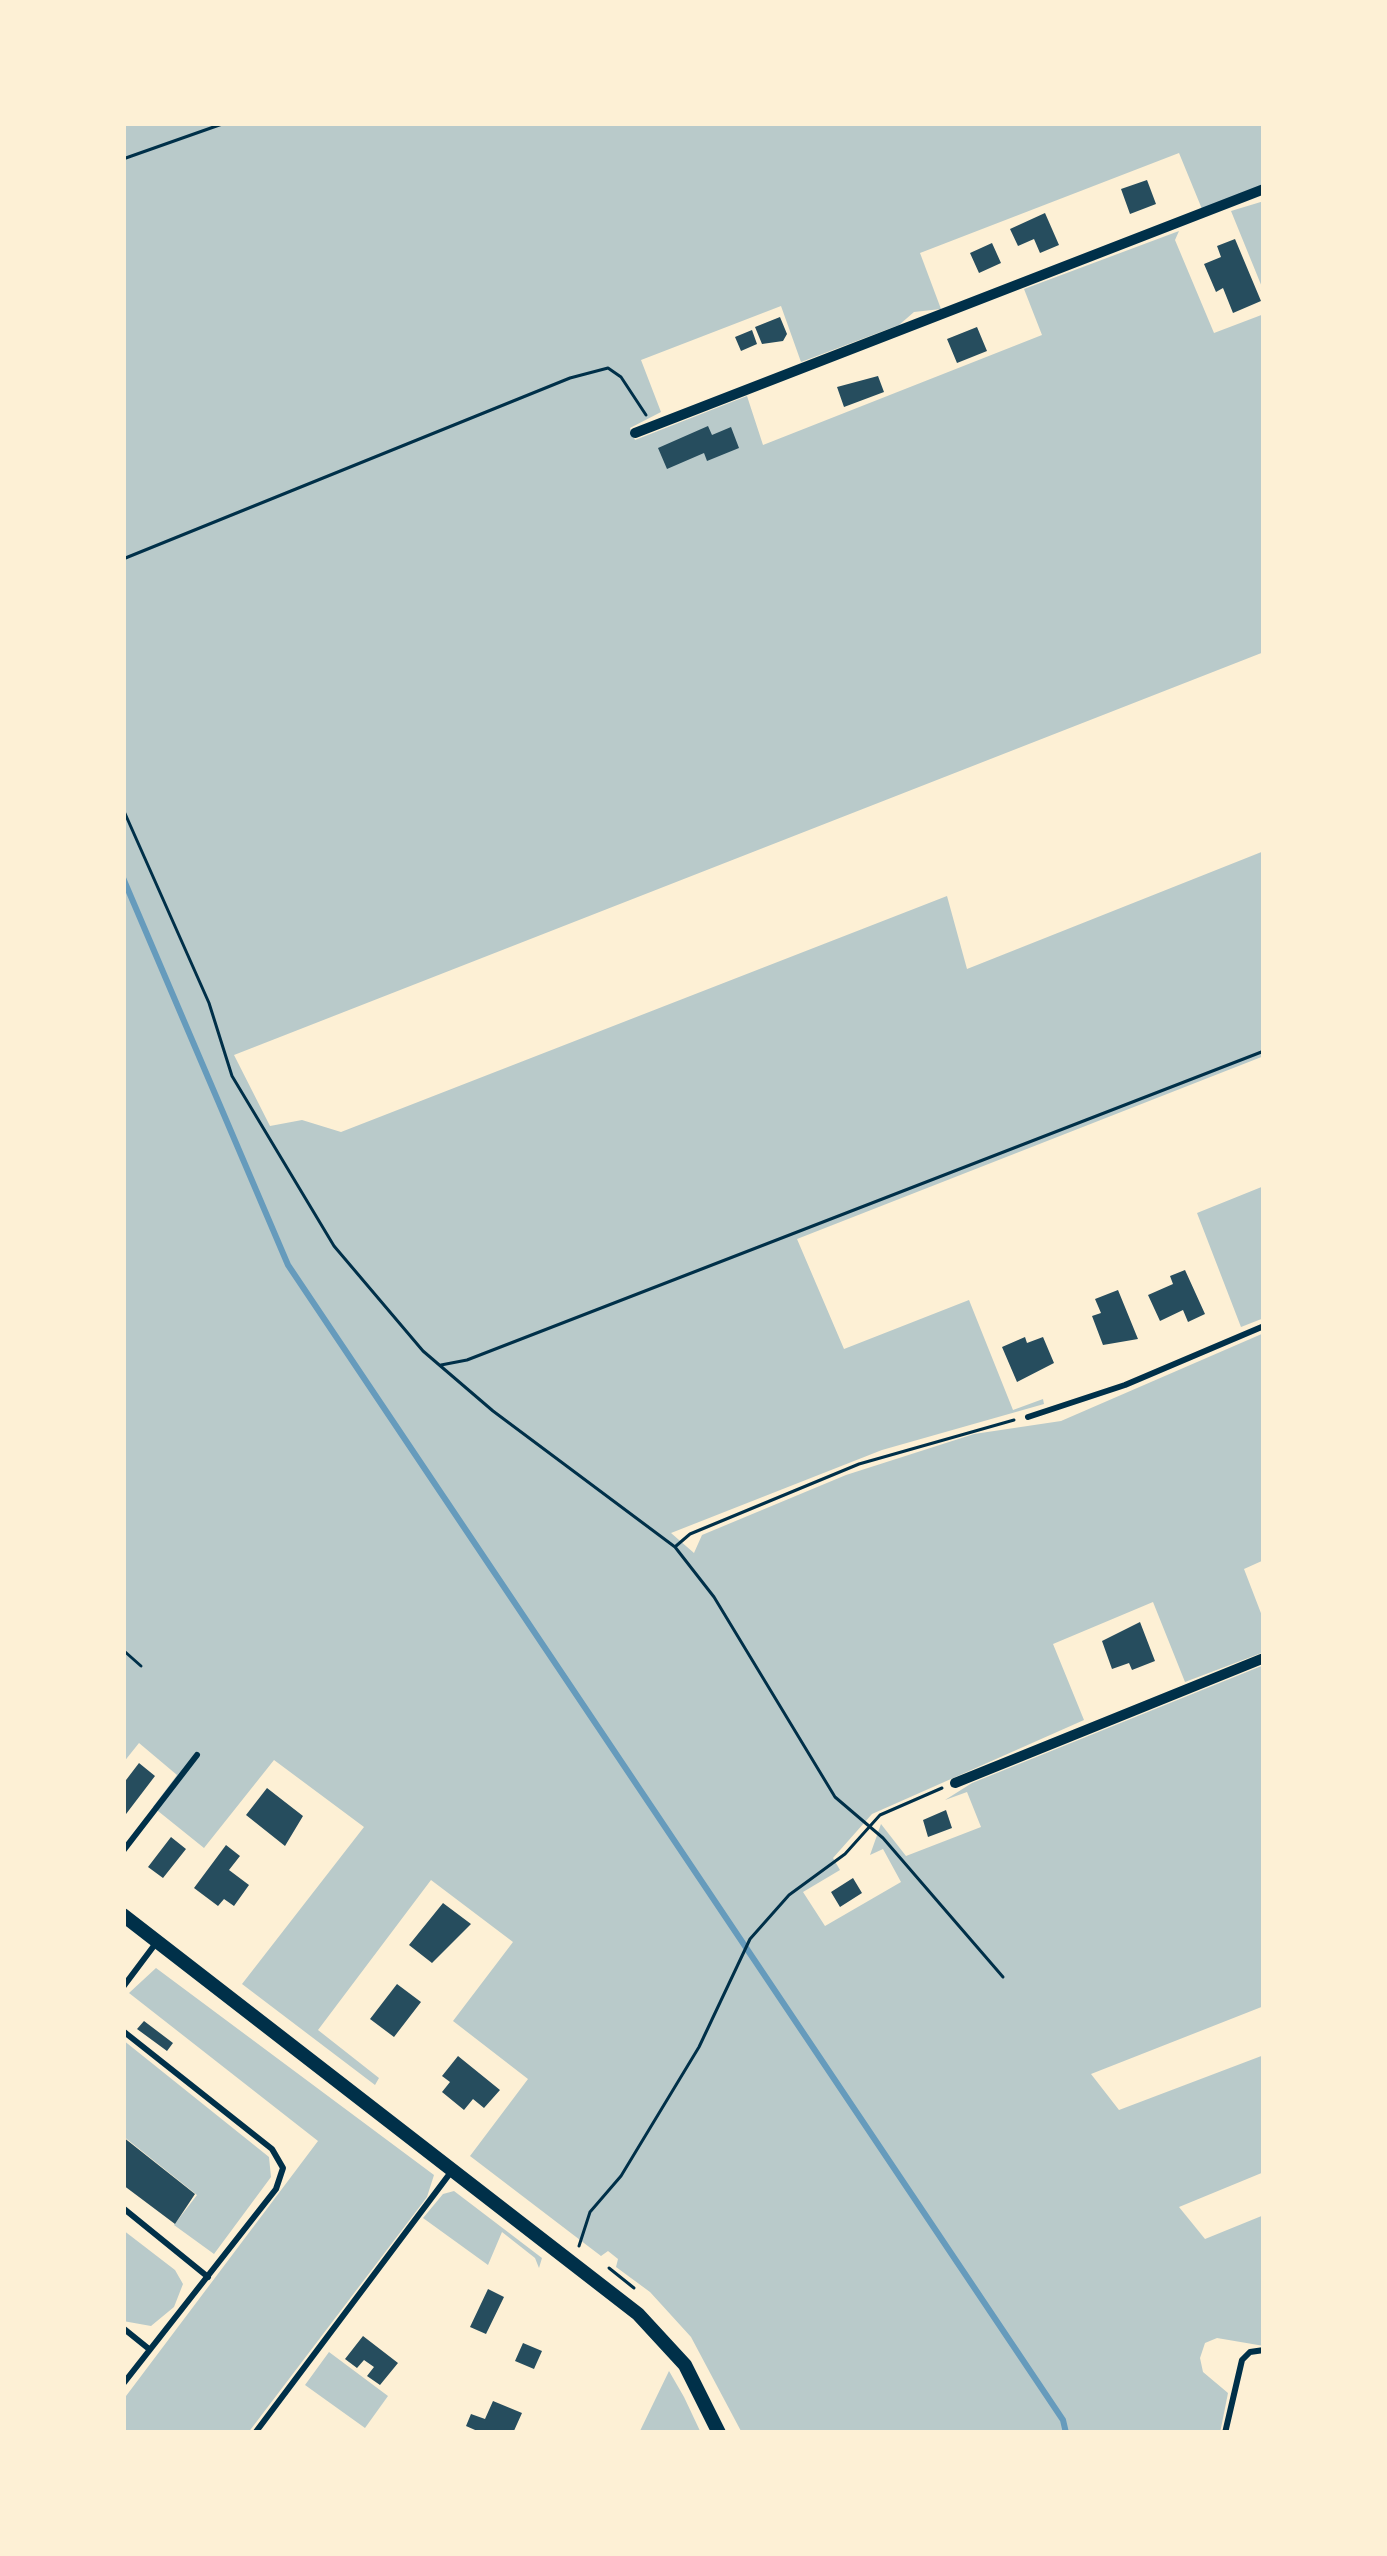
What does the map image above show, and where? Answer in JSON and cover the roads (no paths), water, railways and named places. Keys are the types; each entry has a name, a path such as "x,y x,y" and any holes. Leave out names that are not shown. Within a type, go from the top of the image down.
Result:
{"street":[{"path":"635,433 1264,189"},
{"path":"955,1783 1264,1658"},
{"path":"123,1915 574,2262 666,2340 703,2396 719,2433"}],"lane":[{"path":"1028,1417 1126,1385 1264,1326"},
{"path":"123,1851 197,1755"},
{"path":"123,1987 156,1943"},
{"path":"123,2031 272,2149 284,2168 276,2189 123,2384"},
{"path":"255,2433 453,2170"},
{"path":"123,2208 208,2277"},
{"path":"123,2328 149,2349"},
{"path":"1225,2433 1242,2360 1250,2352 1264,2350"}],"waterway":[{"path":"123,878 288,1265 1063,2420 1066,2433"}]}
